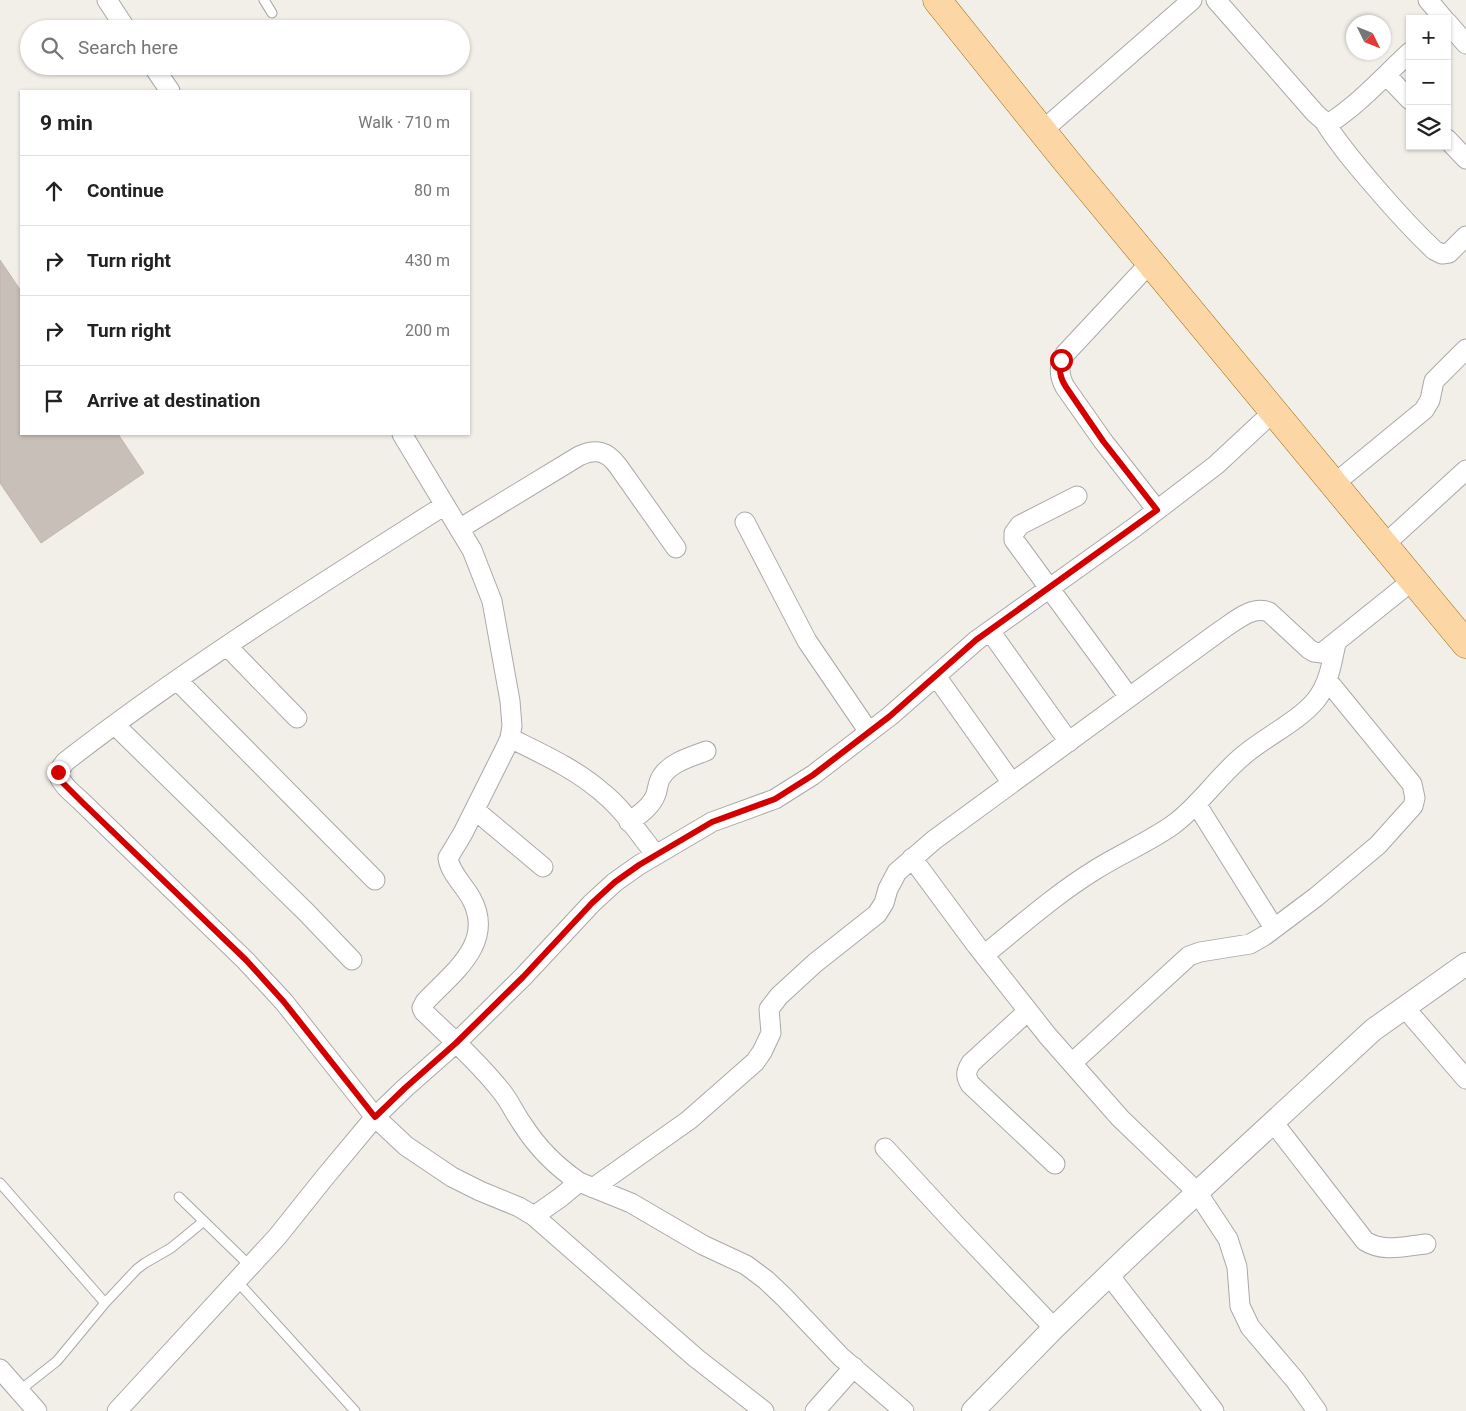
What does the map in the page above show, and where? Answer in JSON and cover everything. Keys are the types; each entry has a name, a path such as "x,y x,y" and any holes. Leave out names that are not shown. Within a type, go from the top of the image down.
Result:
{"main road":[{"path":"937,0 1042,131 1466,644"}],"street":[{"path":"107,0 120,20"},
{"path":"1042,131 1192,0"},
{"path":"1216,0 1315,113 1330,122 1406,56"},
{"path":"1428,0 1441,15"},
{"path":"1451,27 1466,44"},
{"path":"158,75 169,90"},
{"path":"1386,75 1406,96"},
{"path":"1324,120 1335,139 1353,162 1434,250 1442,254 1449,253 1466,236"},
{"path":"1451,144 1466,159"},
{"path":"1150,262 1065,354 1059,369 1061,379 1103,441 1157,510"},
{"path":"1334,484 1424,410 1430,400 1434,381 1466,349"},
{"path":"117,1411 277,1237 375,1117 456,1043 523,977 592,903 615,882 712,822 775,799 813,775 890,716 976,640 1157,510 1216,465 1273,412"},
{"path":"403,435 472,550 492,601 510,701 512,726 510,738 475,810 448,858 450,866 474,905 478,927 477,940 472,952 425,1002 422,1008 424,1012 488,1075 546,1154 586,1185 631,1203 703,1245 746,1265 784,1297 841,1357 904,1411"},
{"path":"459,529 579,456 593,451 600,451 612,458 676,548"},
{"path":"1384,545 1466,470"},
{"path":"1077,496 1023,523 1014,533 1014,540 1129,697"},
{"path":"445,505 226,646 114,724 63,764 58,772 60,779 246,960 290,1009 375,1117 406,1146 452,1177 480,1191 519,1206 534,1216 696,1358 764,1411"},
{"path":"745,522 807,641 869,732"},
{"path":"534,1216 561,1197 586,1185 689,1120 755,1062 768,1042 770,1033 769,1009 779,996 815,963 877,914 884,903 894,878 902,867 1012,783 1220,630 1252,612 1262,610 1269,612 1302,644 1314,652 1322,652 1336,643 1413,580"},
{"path":"990,631 1069,742"},
{"path":"984,955 1094,870 1173,825 1197,805 1231,766 1258,743 1311,706 1317,699 1326,680 1336,643"},
{"path":"226,646 297,718"},
{"path":"936,676 1012,783"},
{"path":"177,680 375,880"},
{"path":"1072,1063 1189,956 1200,952 1250,944 1316,897 1378,845 1408,813 1415,798 1412,784 1326,680"},
{"path":"114,724 306,912 352,960"},
{"path":"510,738 589,781 605,794 656,855"},
{"path":"629,822 651,803 662,775 680,762 706,751"},
{"path":"1197,805 1274,928"},
{"path":"475,810 543,866"},
{"path":"912,858 984,955 1072,1063 1120,1118 1197,1192 1228,1239 1237,1268 1240,1306 1244,1317 1250,1327 1295,1380 1317,1411"},
{"path":"973,1411 1109,1275 1373,1030 1466,964"},
{"path":"1405,1008 1466,1079"},
{"path":"1028,1011 971,1062 966,1075 970,1084 1055,1164"},
{"path":"1273,1122 1365,1241 1386,1249 1426,1244"},
{"path":"885,1148 1054,1328"},
{"path":"1109,1275 1214,1411"},
{"path":"815,1411 854,1367"},
{"path":"0,1369 37,1411"}],"lane":[{"path":"264,0 272,13"},
{"path":"0,1183 104,1303"},
{"path":"179,1198 250,1266"},
{"path":"19,1391 57,1360 104,1303 141,1266 171,1248 204,1222"},
{"path":"237,1280 355,1411"}],"building":[{"path":"0,260 20,290 20,435 119,435 144,473 41,543 0,483"}],"route":[{"path":"58,772 62,782 83,803 246,960 284,1002 375,1117 388,1103 456,1043 523,977 592,903 615,882 639,865 712,822 775,799 813,775 890,716 976,640 1157,510 1103,441 1066,387 1061,379 1059,369 1061,360"}]}
